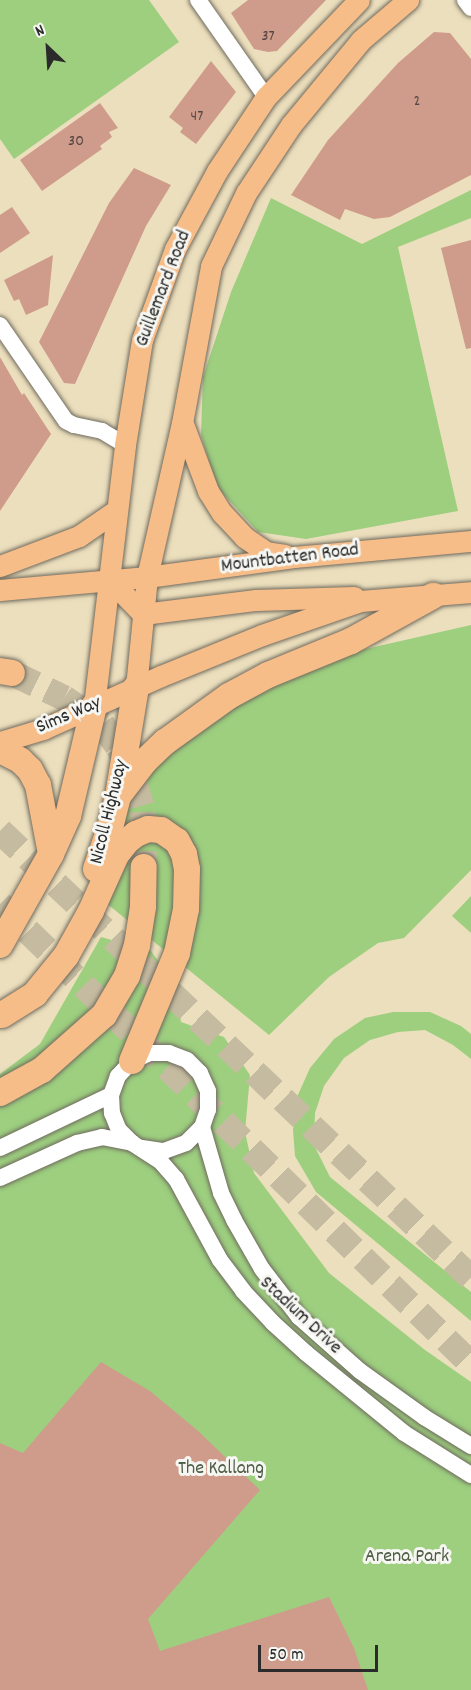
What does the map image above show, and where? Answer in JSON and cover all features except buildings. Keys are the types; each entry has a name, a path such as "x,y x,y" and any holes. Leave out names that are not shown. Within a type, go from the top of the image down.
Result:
{"highway":[{"path":"118,796 145,761 165,742 229,696 268,675 351,641 433,596"},
{"name":"Nicoll Highway","path":"1,1016 36,977 61,942 82,903 110,828 118,796 136,687"},
{"name":"Nicoll Highway","path":"0,945 51,854 68,816 94,706"},
{"path":"0,750 20,760 30,770 38,784 51,854"},
{"path":"1,1016 35,994 66,956 91,911 116,855 126,842 136,834 148,829 160,830 177,841 184,854 187,869 186,909 177,953 132,1061"},
{"path":"0,1093 42,1070 104,1016 127,976 138,945 143,906 144,867"}],"main road":[{"name":"Guillemard Road","path":"94,706 125,445 142,340 176,249 217,171 266,97 359,0"},
{"name":"Guillemard Road","path":"136,687 147,577 182,423 211,266 246,193 291,125 361,40 408,0"},
{"path":"182,423 208,491 222,513 244,537 266,552 294,557"},
{"path":"0,566 79,536 118,501"},
{"name":"Mountbatten Road","path":"110,580 294,557 471,541"},
{"path":"0,590 110,580 143,614 256,600 352,596 360,601"},
{"path":"136,687 262,635 360,601 471,592"},
{"name":"Sims Way","path":"0,742 43,729 136,687"}],"street":[{"path":"198,0 266,97"},
{"path":"465,0 471,8"},
{"path":"0,325 66,421 102,431 125,445"},
{"name":"Stadium Drive","path":"132,1061 150,1053 169,1053 187,1060 200,1073 208,1091 208,1110 202,1127 221,1193 262,1269 299,1317 360,1371 423,1417 471,1446"},
{"path":"0,1148 111,1095 118,1076 132,1061"},
{"name":"Stadium Drive","path":"111,1095 112,1113 119,1130 176,1179 220,1260 243,1291 273,1323 404,1433 471,1475"},
{"path":"0,1178 77,1143 102,1137 164,1151 186,1143 202,1127"}],"green space":[{"path":"0,0 149,0 179,42 14,159 0,139"},
{"path":"471,190 471,218 398,247 458,511 306,539 258,532 217,487 201,435 203,377 231,292 271,198 362,244"},
{"path":"471,625 471,870 404,938 378,943 329,977 269,1035 90,890 118,796 269,677 348,653"},
{"path":"471,896 471,933 452,916"},
{"name":"The Kallang","path":"101,937 151,951 173,982 181,1022 224,1037 250,1075 245,1132 254,1173 329,1273 425,1350 471,1382 471,1690 0,1690 0,1074 40,1044"},
{"path":"393,1012 430,1012 461,1026 471,1034 471,1059 453,1045 425,1030 398,1032 370,1040 344,1058 324,1086 315,1113 314,1145 330,1177 471,1292 471,1321 316,1192 295,1156 293,1130 297,1097 310,1068 334,1039 365,1018"}],"tunnel":[{"path":"12,673 64,698 102,724 119,748 134,781 143,812 144,867"},
{"path":"0,831 471,1278"},
{"path":"0,904 471,1364"}],"park label":[{"name":"Arena Park","path":"407,1557"}]}
